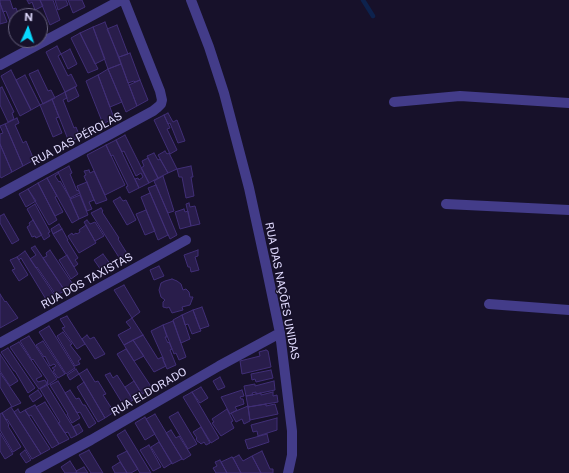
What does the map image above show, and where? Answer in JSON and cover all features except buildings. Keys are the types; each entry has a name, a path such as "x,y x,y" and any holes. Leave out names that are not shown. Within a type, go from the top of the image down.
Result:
{"street":[{"path":"0,65 121,0"},
{"name":"RUA DAS PÉROLAS","path":"0,194 153,111 161,104 162,100 160,91 124,0"},
{"name":"RUA DAS NAÇÕES UNIDAS","path":"190,0 209,47 224,93 254,209 280,333 292,431 292,455 288,473"},
{"path":"394,102 460,96 569,103"},
{"path":"446,204 569,210"},
{"name":"RUA DOS TAXISTAS","path":"0,343 186,240"},
{"path":"489,304 569,310"},
{"name":"RUA ELDORADO","path":"30,473 280,333"}],"waterway":[{"path":"363,0 373,16"}]}
